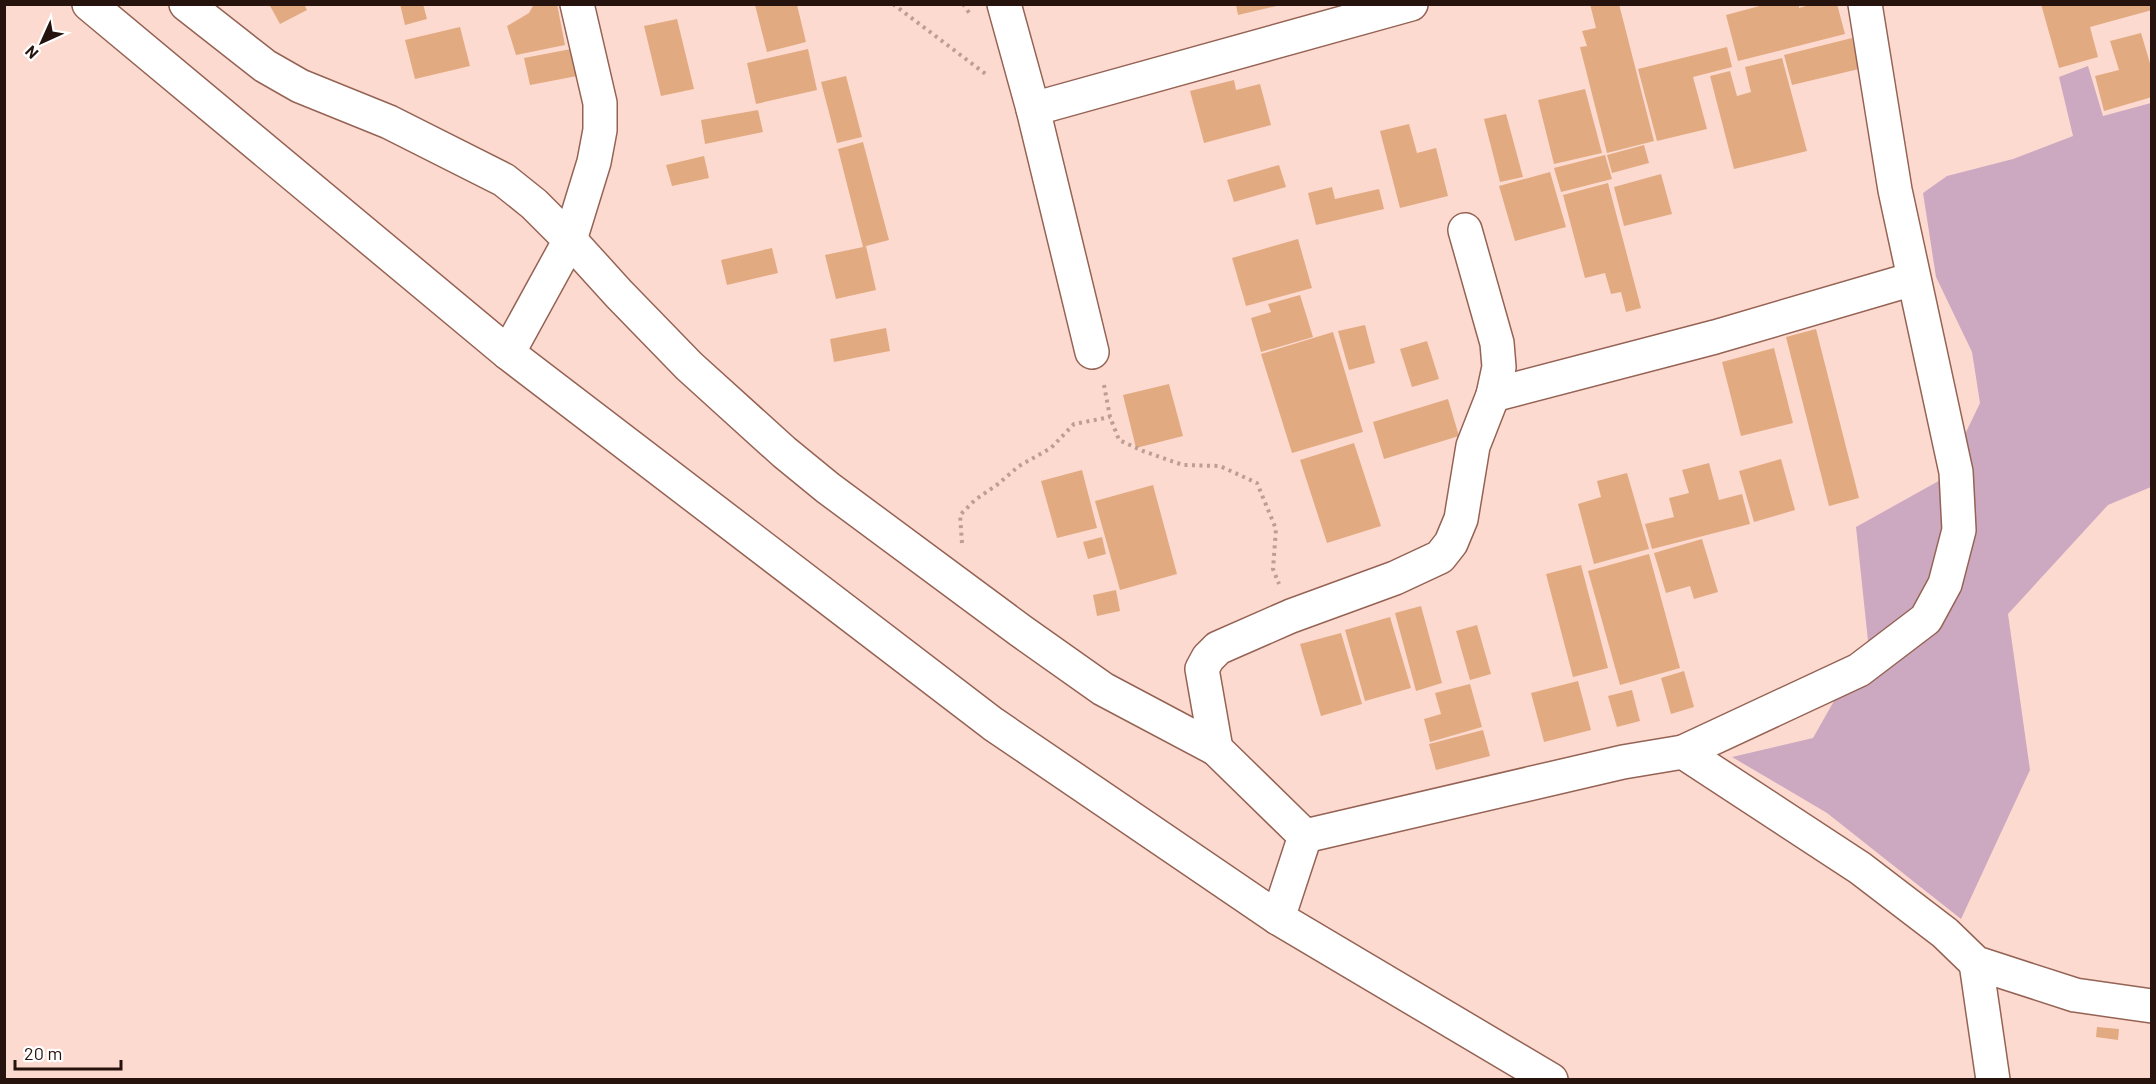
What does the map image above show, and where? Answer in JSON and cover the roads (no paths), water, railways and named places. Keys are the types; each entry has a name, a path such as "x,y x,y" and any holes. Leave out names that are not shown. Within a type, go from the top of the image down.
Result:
{"street":[{"path":"89,4 508,353 993,724 1278,918 1551,1080"},
{"path":"186,4 265,66 300,86 389,122 504,180 534,204 570,240 689,366 784,452 872,522 1103,689 1216,749 1305,836"},
{"path":"508,353 570,240 594,162 600,130 600,104 577,4"},
{"path":"1004,4 1033,109 1092,352"},
{"path":"1033,109 1411,4"},
{"path":"1305,836 1623,762 1683,752 1859,670 1926,619 1945,584 1959,530 1956,472 1895,190 1865,4"},
{"path":"1216,749 1202,669 1208,658 1218,648 1291,616 1395,578 1440,557 1451,543 1461,519 1473,446 1493,395 1498,367 1497,343 1465,230"},
{"path":"1493,395 1715,337 1913,279"},
{"path":"1683,752 1860,868 1945,933 1976,963 2075,995 2151,1006"},
{"path":"1278,918 1305,836"},
{"path":"1976,963 1993,1080"}]}
